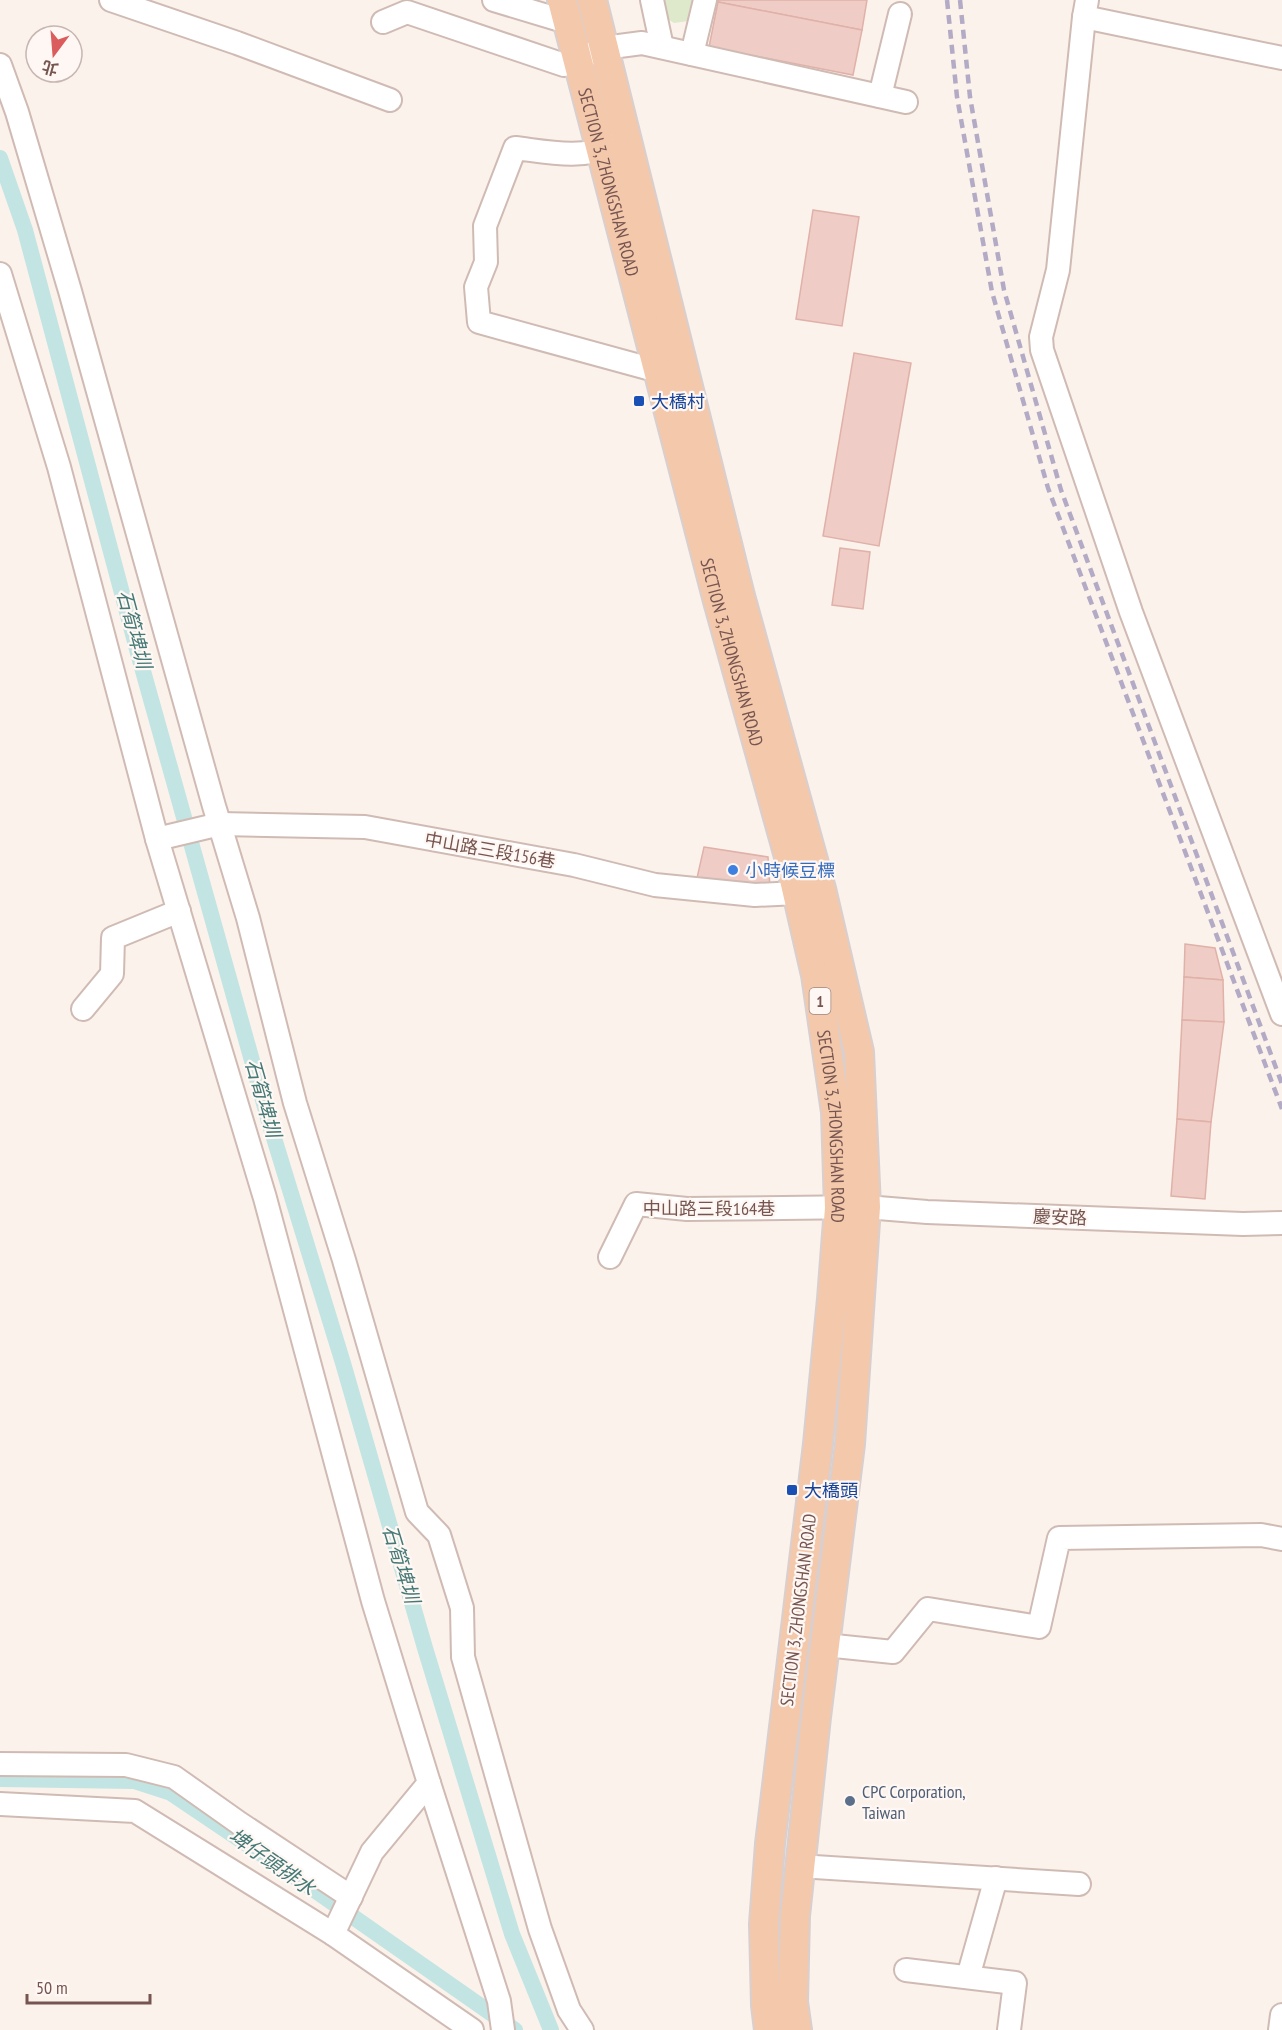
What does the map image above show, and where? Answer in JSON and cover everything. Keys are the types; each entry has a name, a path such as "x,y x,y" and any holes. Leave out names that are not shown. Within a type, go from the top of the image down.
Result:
{"main road":[{"name":"SECTION 3, ZHONGSHAN ROAD","path":"592,0 740,596 810,891 816,975 836,1112 853,1207 850,1444 799,1866 793,2002 797,2030"},
{"name":"SECTION 3, ZHONGSHAN ROAD","path":"565,11 718,601 810,891"},
{"name":"SECTION 3, ZHONGSHAN ROAD","path":"769,2030 766,2005 764,1924 770,1844 818,1444 853,1207"}],"street":[{"path":"111,0 237,43 390,100"},
{"path":"494,0 565,11"},
{"path":"652,0 662,47"},
{"path":"692,54 705,0"},
{"path":"1282,58 1085,9 1058,270 1041,337 1042,350 1131,612 1282,1014"},
{"path":"382,22 407,12 564,64 604,48 642,43 906,102"},
{"path":"880,96 900,14"},
{"path":"0,65 17,112 70,291 248,918 295,1103 344,1260 417,1512 439,1534 462,1608 463,1657 540,1929 568,2010 582,2030"},
{"path":"627,140 601,152 569,155 515,148 484,226 486,262 476,287 479,322 658,371"},
{"path":"0,274 59,467 157,839 265,1198 373,1601 499,2001 503,2030"},
{"name":"中山路三段156巷","path":"157,839 220,824 364,827 574,865 655,885 755,895 810,891"},
{"path":"83,1009 112,974 112,938 179,911"},
{"name":"中山路三段164巷","path":"610,1257 636,1204 687,1209 853,1207"},
{"name":"慶安路","path":"853,1207 1244,1224 1282,1223"},
{"path":"825,1645 892,1652 928,1609 1040,1627 1059,1538 1261,1535 1282,1539"},
{"path":"0,1764 126,1765 174,1777 351,1897"},
{"path":"333,1934 372,1852 429,1783"},
{"path":"0,1804 135,1811 333,1934 472,2030"},
{"path":"799,1866 1079,1884"},
{"path":"968,1977 996,1878"},
{"path":"906,1970 1015,1983 1009,2030"},
{"path":"1280,2030 1282,2015"}],"green space":[{"path":"661,0 699,0 696,20 674,23 663,16"}],"building":[{"path":"718,0 867,0 862,30 718,2"},
{"path":"718,2 862,30 853,75 709,47"},
{"path":"813,210 859,217 842,326 796,319"},
{"path":"854,353 911,363 879,546 823,536"},
{"path":"840,548 870,552 863,609 832,605"},
{"path":"704,847 768,857 770,888 697,878"},
{"path":"1185,944 1215,948 1223,980 1184,977"},
{"path":"1184,977 1223,980 1224,1022 1182,1020"},
{"path":"1182,1020 1224,1022 1211,1122 1177,1119"},
{"path":"1177,1119 1211,1122 1205,1199 1171,1196"}],"waterway":[{"name":"石筍埤圳","path":"0,158 25,230 138,653 270,1125 512,1934 551,2030"},
{"name":"埤仔頭排水","path":"0,1779 134,1781 171,1793 515,2030"}],"railway":[{"path":"947,0 957,97 992,292 1048,488 1282,1109"},
{"path":"960,0 970,97 1004,290 1061,490 1282,1084"}],"place":[{"name":"大橋村","path":"639,401"},
{"name":"小時候豆標","path":"733,870"},
{"name":"大橋頭","path":"792,1490"},
{"name":"CPC Corporation, Taiwan","path":"850,1801"}]}
